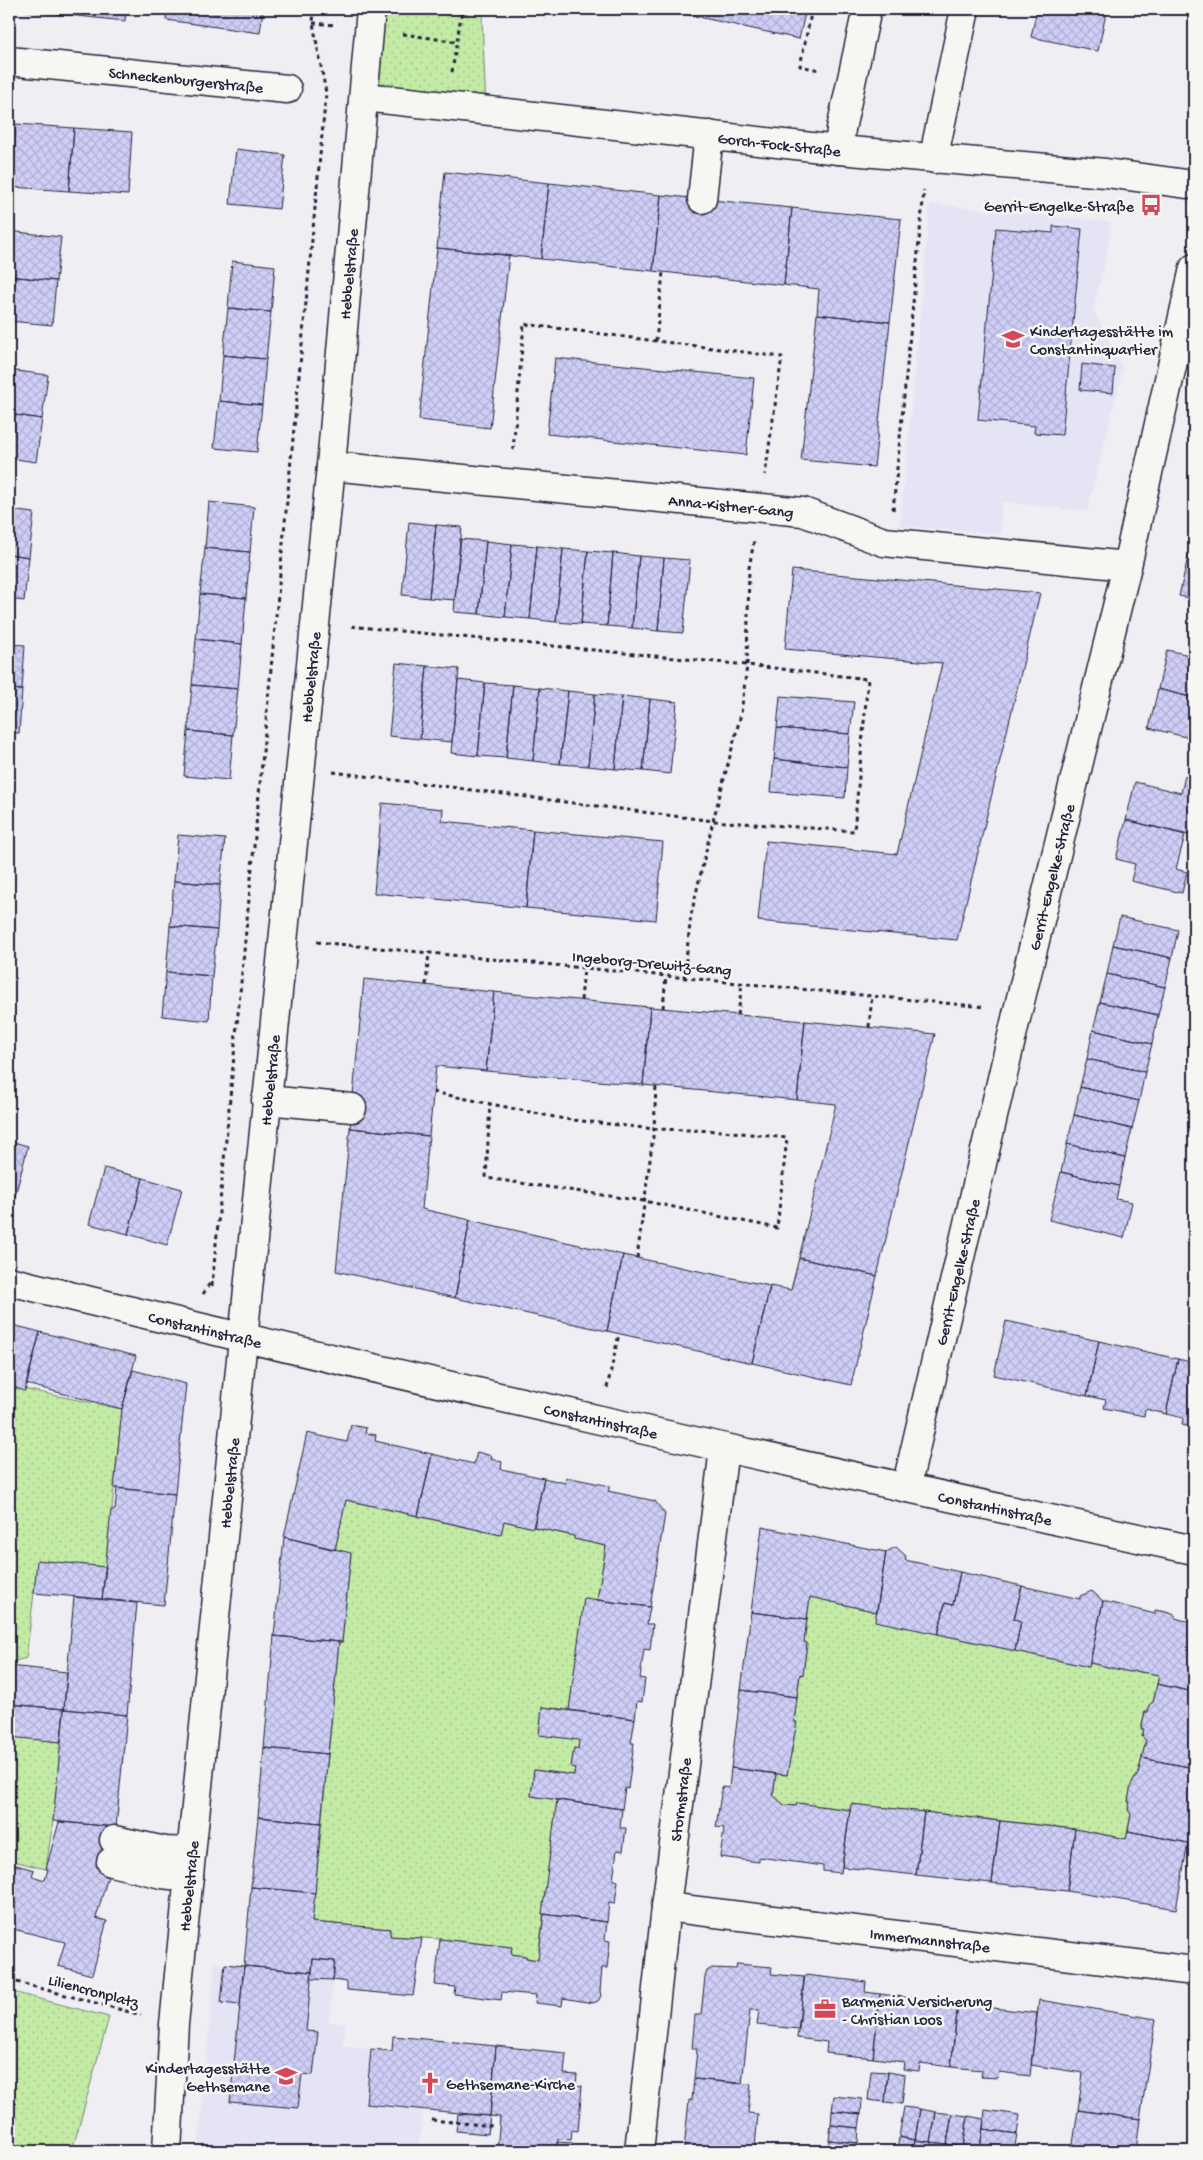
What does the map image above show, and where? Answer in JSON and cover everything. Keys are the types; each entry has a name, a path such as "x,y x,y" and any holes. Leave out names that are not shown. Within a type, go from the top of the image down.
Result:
{"street":[{"name":"Hebbelstraße","path":"167,2151 174,2024 331,466 371,9"},
{"path":"839,150 841,129 867,9"},
{"path":"931,158 937,141 964,14"},
{"name":"Schneckenburgerstraße","path":"9,61 287,89"},
{"name":"Gorch-Fock-Straße","path":"364,97 839,150 1106,173 1194,185"},
{"path":"702,199 709,135"},
{"name":"Gerrit-Engelke-Straße","path":"906,1488 1018,1010 1127,566 1194,268"},
{"name":"Anna-Kistner-Gang","path":"331,466 804,512 884,542 1127,566"},
{"path":"266,1100 352,1108"},
{"name":"Constantinstraße","path":"9,1281 243,1338 724,1449 1194,1550"},
{"name":"Stormstraße","path":"639,2151 666,1907 724,1449"},
{"path":"113,1851 162,1874 190,1864"},
{"name":"Immermannstraße","path":"666,1907 1194,1971"}],"path":[{"path":"212,1280 326,93 313,23 314,9"},
{"path":"448,105 462,9"},
{"path":"812,9 800,66 852,76"},
{"name":"Schneckenburgerstraße","path":"287,89 364,97"},
{"path":"884,542 895,504 931,158"},
{"path":"656,341 663,272"},
{"path":"510,483 524,324 782,356 760,508 749,568 747,665 741,714 691,916 684,978"},
{"path":"300,767 713,821 854,831 868,679 747,665 315,622"},
{"name":"Ingeborg-Drewitz-Gang","path":"312,941 990,1007"},
{"path":"426,985 430,952"},
{"path":"581,1000 584,968"},
{"path":"664,1008 666,976"},
{"path":"738,1015 742,983"},
{"path":"869,1027 872,996"},
{"path":"637,1258 654,1129 656,1087"},
{"path":"433,1092 564,1119 654,1129 723,1131 787,1138 777,1228 644,1201 486,1178 490,1104"},
{"path":"600,1420 620,1334"},
{"name":"Liliencronplatz","path":"9,1980 174,2024"},
{"path":"432,2120 494,2126"}],"shaded area":[{"name":"Kindertagesstätte im Constantinquartier","path":"930,204 1110,222 1109,244 1093,310 1123,369 1087,511 1002,502 1000,534 900,526"},
{"name":"Kindertagesstätte Gethsemane","path":"335,1961 329,2022 345,2024 343,2046 371,2049 366,2104 423,2110 418,2151 198,2151 215,1963 311,1972"}],"green space":[{"path":"371,9 484,9 482,20 486,107 364,97"},
{"path":"9,1386 122,1409 106,1567 38,1561 26,1658 9,1663"},
{"path":"346,1500 500,1535 504,1521 574,1536 574,1539 606,1546 597,1600 585,1598 569,1710 542,1707 579,1740 578,1749 574,1748 571,1767 575,1768 574,1775 534,1770 531,1796 557,1800 538,1960 511,1954 511,1947 440,1939 390,1936 390,1929 312,1922 339,1642 342,1642 351,1554 335,1550"},
{"path":"810,1597 877,1612 938,1634 1089,1667 1090,1663 1130,1672 1159,1675 1153,1702 1149,1705 1148,1712 1145,1712 1141,1728 1144,1729 1142,1737 1146,1740 1138,1774 1132,1783 1129,1794 1128,1810 1131,1814 1126,1839 1075,1829 852,1804 850,1810 797,1803 796,1806 784,1805 773,1795 776,1774 787,1775 790,1753 792,1753 800,1674 803,1674 807,1643 804,1642"},
{"path":"9,1736 61,1742 46,1869 9,1860"},
{"path":"9,1991 109,2017 72,2151 9,2151"}],"building":[{"path":"10,9 68,9 68,15"},
{"path":"68,9 126,9 125,21 68,15"},
{"path":"167,9 263,9 260,33 166,20"},
{"path":"676,9 806,9 799,39 676,12"},
{"path":"1037,9 1107,9 1098,51 1031,37"},
{"path":"16,124 74,128 69,191 11,187"},
{"path":"74,128 132,132 128,195 69,191"},
{"path":"236,149 285,155 279,209 230,204"},
{"path":"445,172 549,183 541,259 437,248"},
{"path":"549,183 661,195 653,271 541,259"},
{"path":"661,195 792,208 784,285 653,271"},
{"path":"792,208 901,219 890,322 817,314 819,289 784,285"},
{"path":"1053,226 1082,229 1062,435 1034,433 1035,426 978,420 996,228 1053,233"},
{"path":"9,231 61,237 56,281 9,276"},
{"path":"437,248 509,255 490,428 419,420"},
{"path":"232,261 275,266 271,312 228,308"},
{"path":"9,276 56,281 52,325 9,321"},
{"path":"228,308 271,312 266,359 223,355"},
{"path":"817,314 890,322 874,467 801,460"},
{"path":"223,355 266,359 262,405 219,401"},
{"path":"555,358 754,378 746,455 547,434"},
{"path":"1082,364 1115,368 1113,393 1080,390"},
{"path":"9,370 48,375 42,419 9,414"},
{"path":"219,401 262,405 257,452 214,448"},
{"path":"9,414 42,419 36,462 9,458"},
{"path":"209,502 254,507 250,552 205,548"},
{"path":"9,510 34,513 29,557 9,554"},
{"path":"409,522 436,525 429,598 402,595"},
{"path":"436,525 462,527 455,600 429,598"},
{"path":"1194,529 1194,559 1188,557"},
{"path":"460,539 486,541 479,614 454,612"},
{"path":"486,541 512,544 505,617 479,614"},
{"path":"512,544 537,546 530,619 505,617"},
{"path":"537,546 563,549 556,622 530,619"},
{"path":"205,548 250,552 246,598 200,594"},
{"path":"563,549 588,551 581,624 556,622"},
{"path":"588,551 613,553 607,626 581,624"},
{"path":"613,553 639,556 632,628 607,626"},
{"path":"9,554 29,557 24,601 9,599"},
{"path":"639,556 664,558 658,631 632,628"},
{"path":"1188,557 1194,559 1194,599 1179,596"},
{"path":"664,558 690,560 683,633 658,631"},
{"path":"792,570 1040,593 957,940 758,921 766,841 897,854 942,663 785,649"},
{"path":"200,594 246,598 242,644 196,639"},
{"path":"196,639 242,644 238,689 192,685"},
{"path":"9,644 25,645 22,690 9,689"},
{"path":"1167,650 1194,656 1194,698 1158,689"},
{"path":"396,663 427,666 420,739 389,736"},
{"path":"427,666 459,669 452,742 420,739"},
{"path":"458,680 485,683 478,756 451,753"},
{"path":"485,683 513,685 506,758 478,756"},
{"path":"192,685 238,689 233,735 188,731"},
{"path":"513,685 540,688 533,761 506,758"},
{"path":"540,688 568,691 560,764 533,761"},
{"path":"9,689 22,690 19,733 9,733"},
{"path":"1158,689 1194,698 1194,739 1149,728"},
{"path":"568,691 595,694 588,766 560,764"},
{"path":"595,694 622,696 615,769 588,766"},
{"path":"622,696 650,699 643,771 615,769"},
{"path":"780,696 854,702 850,734 777,728"},
{"path":"650,699 677,702 670,774 643,771"},
{"path":"777,728 850,734 847,767 774,759"},
{"path":"188,731 233,735 229,780 184,776"},
{"path":"774,759 847,767 845,798 771,792"},
{"path":"1185,776 1194,778 1193,836 1126,820 1135,782 1181,793"},
{"path":"382,803 443,809 442,821 533,830 526,908 374,893"},
{"path":"1126,820 1185,835 1176,869 1187,872 1182,893 1131,881 1135,864 1116,859"},
{"path":"533,830 663,842 656,920 526,908"},
{"path":"178,835 225,839 220,885 174,881"},
{"path":"174,881 220,885 217,930 170,926"},
{"path":"1120,917 1178,930 1172,958 1113,945"},
{"path":"170,926 217,930 212,976 166,972"},
{"path":"1113,945 1172,958 1165,987 1107,974"},
{"path":"166,972 212,976 209,1021 162,1016"},
{"path":"1107,974 1165,987 1158,1015 1100,1002"},
{"path":"364,979 494,992 486,1071 436,1066 429,1136 350,1128"},
{"path":"494,992 650,1007 643,1085 486,1071"},
{"path":"1100,1002 1158,1015 1152,1044 1093,1030"},
{"path":"650,1007 805,1021 797,1100 643,1085"},
{"path":"805,1021 935,1034 877,1276 799,1258 836,1104 797,1100"},
{"path":"1093,1030 1152,1044 1145,1072 1087,1059"},
{"path":"1087,1059 1145,1072 1139,1101 1080,1087"},
{"path":"1080,1087 1139,1101 1132,1129 1074,1115"},
{"path":"1074,1115 1132,1129 1125,1158 1067,1144"},
{"path":"350,1128 429,1136 422,1209 470,1220 455,1298 336,1271"},
{"path":"9,1141 28,1146 13,1204 9,1202"},
{"path":"1067,1144 1125,1158 1119,1186 1061,1172"},
{"path":"104,1168 143,1178 128,1234 89,1224"},
{"path":"1061,1172 1119,1186 1116,1199 1132,1202 1124,1238 1049,1220"},
{"path":"143,1178 182,1189 167,1245 128,1234"},
{"path":"470,1220 623,1255 607,1331 455,1298"},
{"path":"623,1255 770,1286 752,1363 607,1331"},
{"path":"799,1258 877,1276 851,1385 752,1363 770,1286 791,1290"},
{"path":"1006,1321 1099,1341 1087,1396 994,1375"},
{"path":"9,1324 40,1332 25,1391 9,1386"},
{"path":"40,1332 136,1356 122,1409 26,1384"},
{"path":"1099,1341 1178,1359 1166,1414 1145,1409 1144,1416 1104,1408 1106,1400 1087,1396"},
{"path":"1178,1359 1194,1363 1194,1428 1182,1425 1183,1418 1166,1414"},
{"path":"133,1370 186,1384 175,1494 114,1488 122,1409"},
{"path":"351,1425 366,1428 365,1433 376,1435 375,1441 432,1454 418,1516 346,1500 335,1550 284,1537 307,1433 347,1442"},
{"path":"477,1452 492,1456 491,1459 502,1462 501,1469 544,1478 533,1528 504,1521 501,1535 418,1516 432,1454 474,1464"},
{"path":"566,1477 610,1486 608,1491 655,1501 665,1514 650,1607 597,1600 606,1546 574,1539 574,1536 534,1527 544,1478 565,1483"},
{"path":"117,1488 175,1494 164,1605 102,1599 111,1510 115,1510"},
{"path":"762,1527 886,1552 877,1612 810,1597 807,1619 751,1612"},
{"path":"284,1537 351,1553 342,1642 274,1636"},
{"path":"896,1547 906,1556 905,1560 960,1572 953,1605 945,1603 938,1634 875,1621 886,1552"},
{"path":"37,1560 106,1567 102,1599 34,1593"},
{"path":"960,1572 1022,1586 1014,1619 1021,1621 1015,1651 938,1634 945,1603 953,1605"},
{"path":"1022,1586 1080,1599 1080,1596 1092,1591 1103,1601 1089,1667 1015,1651 1021,1621 1014,1619"},
{"path":"74,1597 137,1603 127,1715 64,1709"},
{"path":"584,1598 650,1607 647,1624 653,1624 650,1650 644,1649 640,1678 645,1679 642,1702 637,1701 635,1719 569,1710"},
{"path":"1103,1601 1155,1614 1155,1610 1166,1612 1175,1615 1175,1618 1194,1623 1194,1692 1157,1684 1159,1675 1130,1672 1090,1663"},
{"path":"751,1612 807,1619 804,1642 807,1643 803,1675 800,1674 797,1697 741,1690"},
{"path":"274,1636 339,1642 328,1754 264,1748"},
{"path":"9,1666 67,1672 64,1709 9,1704"},
{"path":"1157,1684 1194,1692 1194,1768 1142,1758 1146,1740 1142,1737 1144,1729 1141,1729 1145,1712 1148,1712 1149,1705 1153,1702"},
{"path":"741,1690 797,1697 794,1722 797,1722 787,1775 731,1768"},
{"path":"9,1704 64,1709 61,1742 9,1737"},
{"path":"542,1707 635,1719 631,1743 634,1743 628,1789 625,1788 622,1809 531,1796 534,1770 574,1775 575,1768 571,1767 574,1748 578,1749 579,1740 539,1735"},
{"path":"64,1709 127,1715 116,1827 53,1821"},
{"path":"264,1748 328,1754 321,1823 258,1817"},
{"path":"1142,1758 1194,1768 1194,1814 1188,1843 1128,1831 1131,1814 1128,1810 1130,1802 1128,1802 1131,1785 1138,1774"},
{"path":"731,1768 776,1774 773,1795 784,1805 796,1806 797,1803 850,1810 841,1873 823,1871 823,1866 759,1857 759,1862 720,1857 724,1828 716,1827 722,1787 729,1788"},
{"path":"557,1800 622,1809 620,1828 626,1828 623,1851 617,1850 613,1880 618,1881 615,1903 609,1902 607,1922 542,1914"},
{"path":"851,1804 924,1812 916,1875 842,1867"},
{"path":"924,1812 1000,1821 992,1883 916,1875"},
{"path":"258,1817 321,1823 315,1893 251,1887"},
{"path":"1000,1821 1075,1829 1067,1891 992,1883"},
{"path":"59,1822 116,1827 110,1869 96,1918 107,1921 92,1975 58,1966 65,1942 9,1928 9,1863 34,1870 32,1876 45,1880 48,1869 46,1869"},
{"path":"1075,1829 1126,1839 1128,1831 1188,1843 1176,1909 1067,1891"},
{"path":"251,1887 315,1893 312,1922 390,1929 390,1936 422,1938 413,1996 347,1990 347,1982 333,1980 335,1961 313,1959 312,1972 244,1966"},
{"path":"544,1914 607,1922 605,1940 610,1941 607,1968 602,1968 601,1996 598,2001 593,2003 563,1998 562,2006 535,2003 536,1995 502,1992 501,2000 454,1994 455,1987 435,1985 440,1939 512,1947 511,1954 538,1960"},
{"path":"313,1959 335,1961 333,1980 311,1979"},
{"path":"225,1964 244,1966 240,2005 221,2003"},
{"path":"737,1964 772,1967 771,1974 804,1977 799,2029 757,2025 759,2010 750,2010 742,2084 694,2079 697,2049 692,2049 695,2015 701,2015 707,1971 712,1968 736,1969"},
{"path":"244,1966 312,1972 306,2031 318,2032 313,2075 302,2074 298,2108 230,2102"},
{"path":"805,1975 866,1982 865,1992 880,1994 873,2058 826,2053 827,2042 797,2038"},
{"path":"880,1994 958,2004 951,2067 920,2063 919,2071 903,2069 904,2062 873,2058"},
{"path":"1039,2000 1156,2019 1140,2119 1078,2110 1083,2073 1031,2065"},
{"path":"958,2004 1037,2013 1030,2076 999,2072 998,2078 981,2077 982,2070 951,2067"},
{"name":"Gethsemane-Kirche","path":"393,2036 496,2046 490,2116 366,2104 371,2049 392,2051"},
{"path":"496,2046 566,2053 564,2074 577,2075 576,2085 582,2086 578,2131 572,2130 571,2140 558,2139 557,2151 497,2151 500,2117 490,2116"},
{"path":"871,2071 888,2072 885,2102 868,2100"},
{"path":"888,2072 905,2075 902,2104 885,2102"},
{"path":"694,2079 751,2084 748,2113 758,2114 755,2147 745,2146 744,2151 687,2151 684,2149 689,2100 692,2100"},
{"path":"834,2096 862,2099 861,2114 832,2111"},
{"path":"904,2107 920,2109 915,2140 899,2137"},
{"path":"920,2109 936,2112 931,2142 915,2140"},
{"path":"985,2110 1020,2115 1017,2134 983,2129"},
{"path":"1078,2110 1140,2119 1136,2151 1072,2151"},
{"path":"832,2111 861,2114 859,2128 831,2125"},
{"path":"936,2112 952,2114 947,2144 931,2142"},
{"path":"458,2114 490,2116 488,2134 456,2131"},
{"path":"952,2114 968,2116 963,2147 947,2144"},
{"path":"968,2116 984,2119 980,2149 963,2147"},
{"path":"831,2125 859,2128 858,2143 829,2140"},
{"path":"983,2129 1017,2134 1014,2151 980,2148"},
{"path":"899,2137 915,2140 913,2151 897,2151"},
{"path":"829,2140 858,2143 857,2151 828,2151"},
{"path":"915,2140 931,2142 930,2151 913,2151"},
{"path":"557,2142 573,2143 572,2151 557,2151"},
{"path":"931,2142 947,2144 946,2151 930,2151"},
{"path":"947,2144 963,2147 963,2151 946,2151"},
{"path":"963,2147 980,2149 979,2151 963,2151"},
{"path":"980,2148 1004,2151 979,2151"}],"place":[{"name":"Gerrit-Engelke-Straße","path":"1151,205"},
{"name":"Kindertagesstätte im Constantinquartier","path":"1013,339"},
{"name":"Barmenia Versicherung - Christian Loos","path":"825,2009"},
{"name":"Kindertagesstätte Gethsemane","path":"286,2076"},
{"name":"Gethsemane-Kirche","path":"430,2083"}]}
